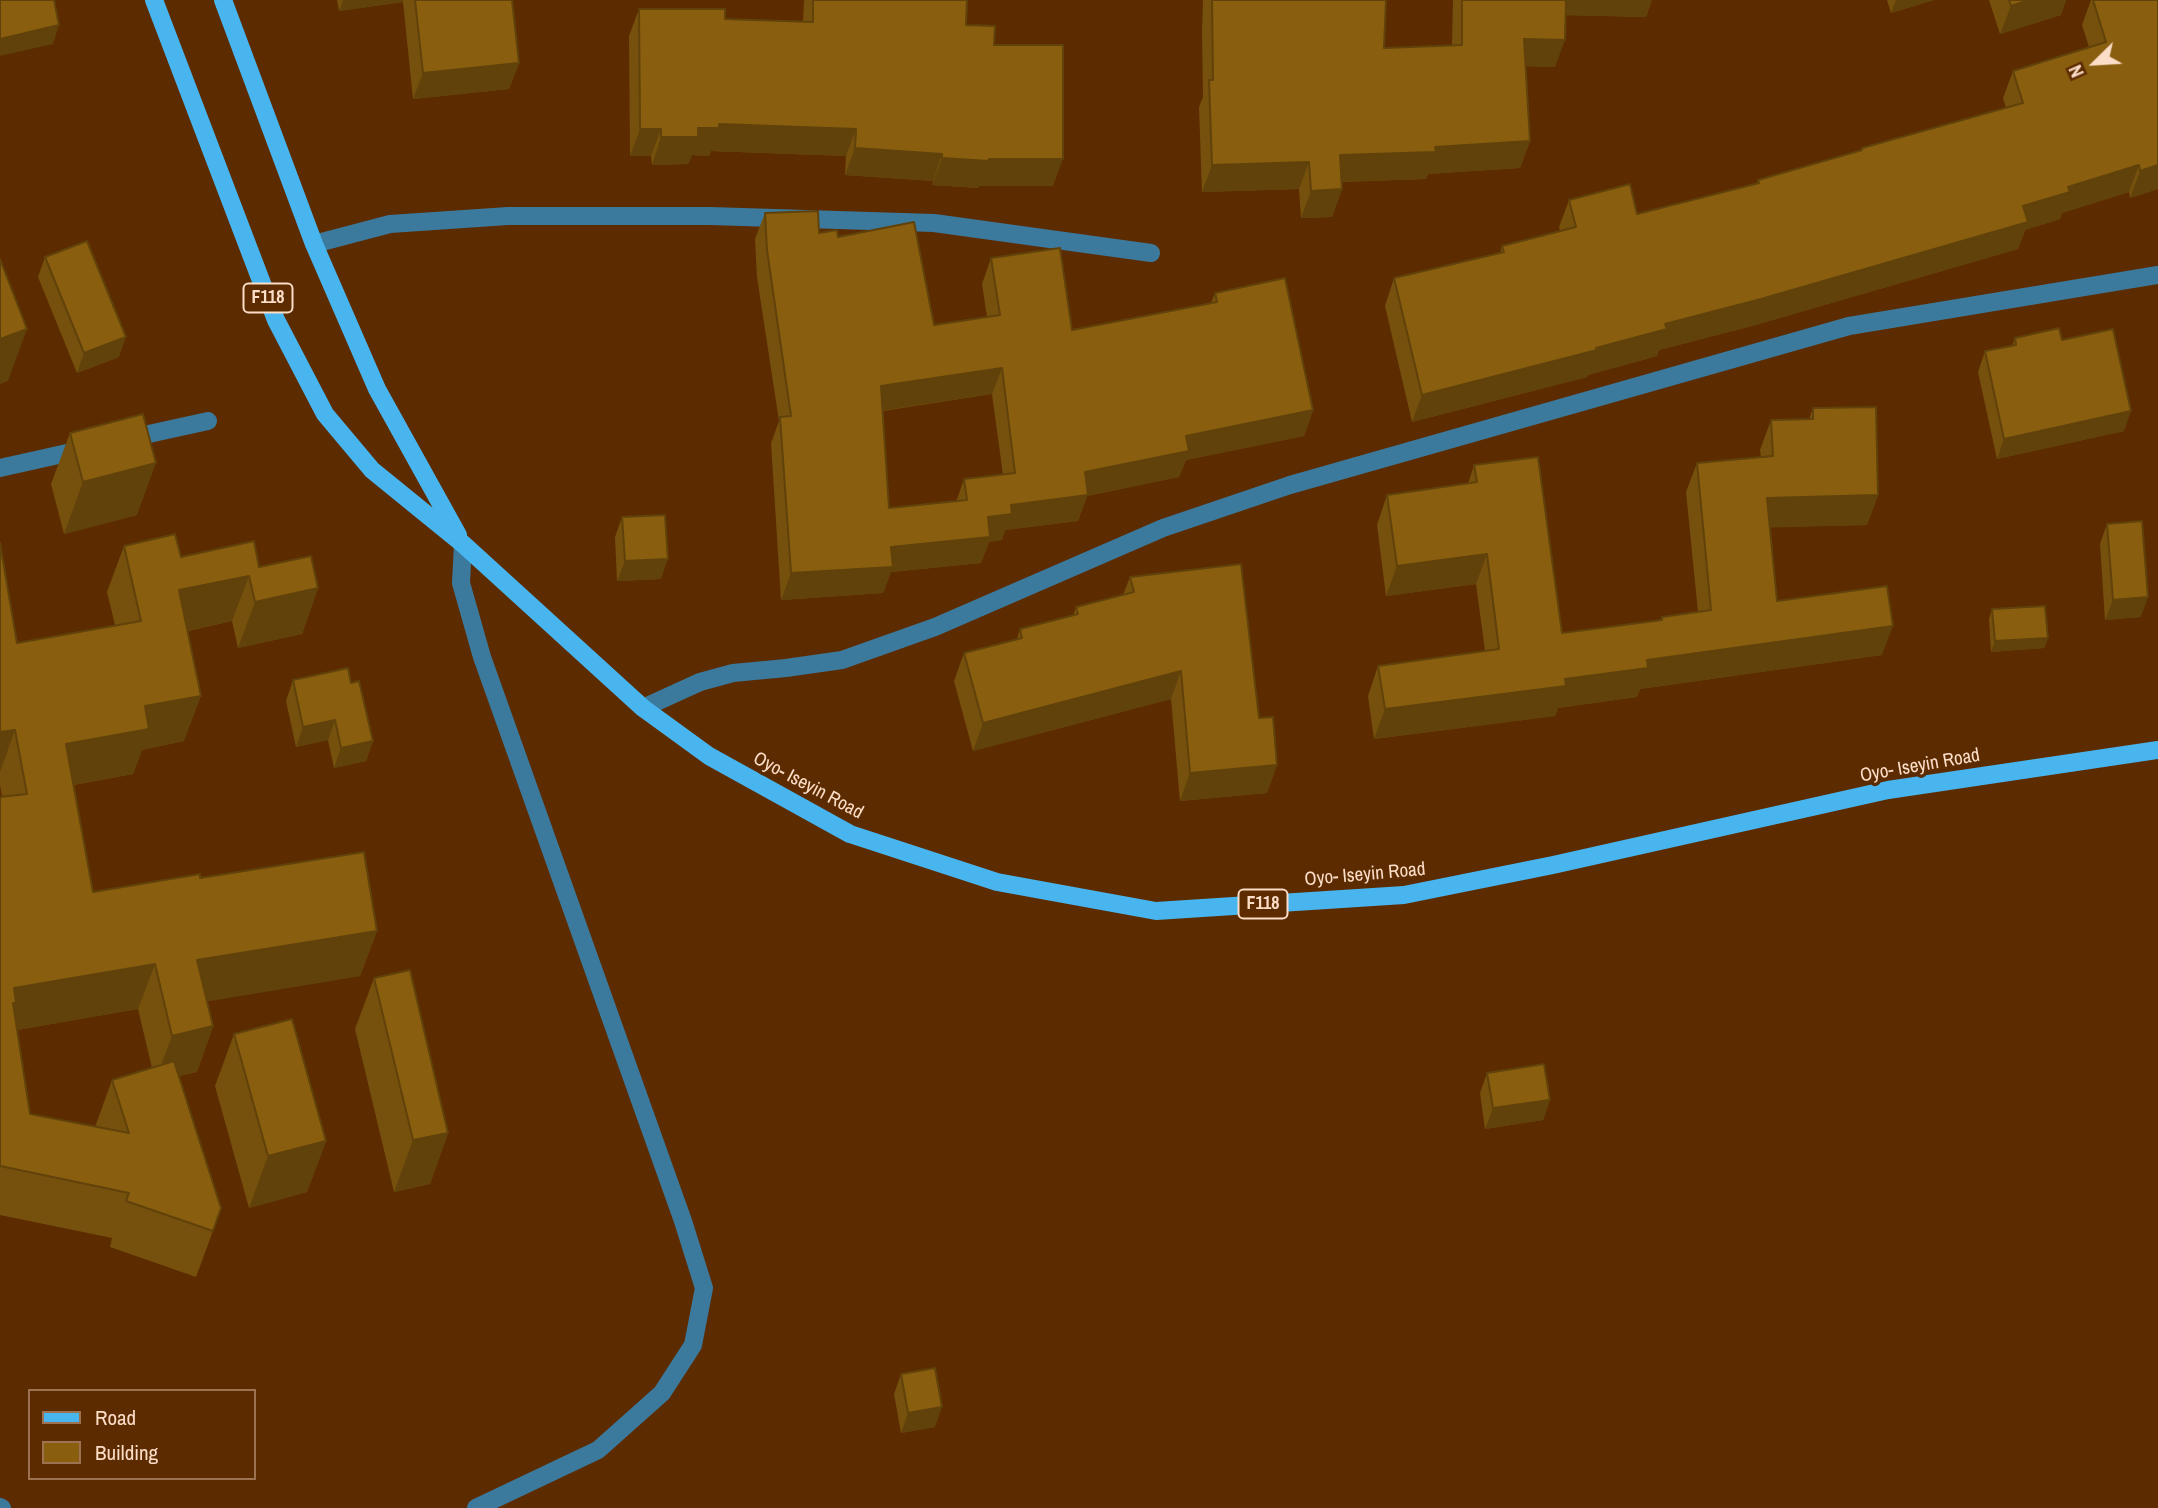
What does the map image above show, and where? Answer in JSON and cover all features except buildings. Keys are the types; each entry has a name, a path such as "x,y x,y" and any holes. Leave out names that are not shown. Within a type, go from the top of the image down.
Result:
{"main road":[{"name":"F118","path":"154,0 276,320 326,414 372,470 463,544"},
{"name":"F118","path":"223,0 314,244 377,389 463,544"},
{"name":"Oyo- Iseyin Road","path":"463,544 643,708 709,757 850,834 997,881 1156,911 1404,895 1553,865 1888,790 2158,750"}],"street":[{"path":"314,244 390,224 481,217 710,216 934,223 1151,253"},
{"path":"643,708 700,681 733,673 842,660 935,627 1163,528 1290,485 1849,326 2158,275"},
{"path":"0,468 208,421"},
{"path":"463,544 461,583 482,657 704,1288 692,1345 662,1393 598,1450 476,1508"}]}
